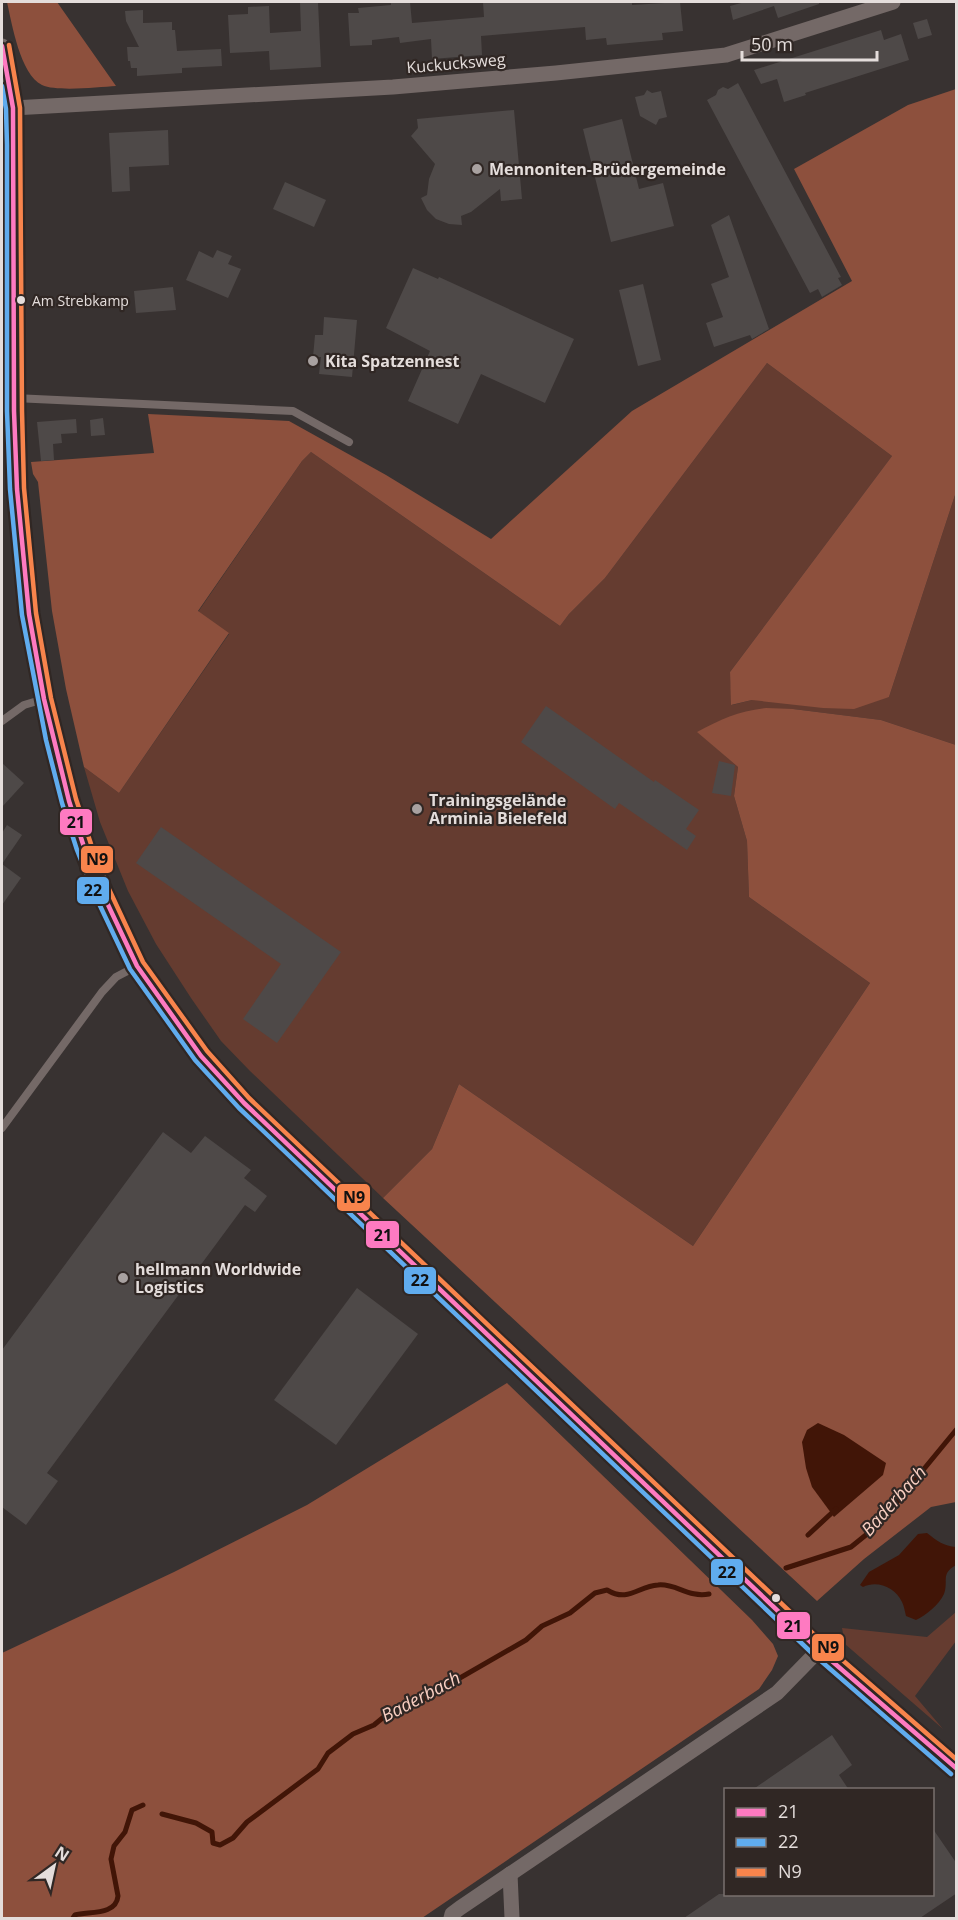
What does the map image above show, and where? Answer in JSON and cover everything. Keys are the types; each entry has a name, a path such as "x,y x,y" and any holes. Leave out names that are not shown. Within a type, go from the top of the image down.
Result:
{"street":[{"name":"Kuckucksweg","path":"13,108 393,87 726,55 894,2"},
{"path":"2,46 13,108 15,145 14,398 17,489 29,614 44,699 69,801 101,890 137,966 201,1056 244,1102 819,1650 957,1768"},
{"path":"450,1917 777,1693 819,1650"},
{"path":"510,1874 512,1918"}],"lane":[{"path":"14,398 293,411 349,442"},
{"path":"2,721 24,705 44,699"},
{"path":"2,1128 102,992 116,977 137,966"}],"shaded area":[{"path":"7,2 57,2 116,86 58,88 42,85 34,79 18,48"},
{"path":"956,89 956,492 889,697 854,709 752,700 731,705 730,672 892,456 767,363 605,578 560,626 311,452 302,461 198,611 229,633 119,793 84,767 66,689 52,611 38,482 33,474 31,462 154,453 148,414 289,421 386,475 491,539 632,411 852,281 794,169 908,105"},
{"name":"Trainingsgelände Arminia Bielefeld","path":"767,363 892,456 730,672 732,705 752,700 889,697 956,492 956,745 881,720 793,709 698,732 738,767 734,796 747,841 749,897 870,983 693,1246 459,1084 432,1149 383,1198 221,1041 191,998 156,944 128,891 100,822 84,767 119,793 229,634 198,612 302,461 311,452 560,626 605,578"},
{"path":"766,708 793,709 881,720 956,745 956,1502 931,1507 864,1559 817,1601 383,1198 432,1149 459,1084 693,1246 870,983 749,897 747,841 734,796 738,767 697,732 730,716"},
{"path":"507,1383 752,1620 773,1644 778,1656 759,1689 422,1918 2,1918 2,1653 174,1572 307,1505"},
{"path":"818,1423 844,1435 886,1463 883,1475 834,1517 812,1487 806,1468 802,1442 807,1430"},
{"path":"927,1533 941,1543 956,1547 956,1565 946,1575 944,1594 939,1602 916,1620 906,1616 902,1602 895,1592 880,1585 863,1587 860,1585 869,1572 899,1555 918,1534"},
{"path":"956,1612 956,1641 915,1696 943,1729 845,1644 842,1628 927,1637"}],"building":[{"path":"300,2 318,2 321,67 270,70 269,51 230,53 228,15 248,14 248,7 269,6 270,33 301,31"},
{"path":"391,2 410,2 412,23 484,17 483,2 632,2 632,5 680,2 683,31 662,33 663,40 607,45 606,38 586,40 585,27 481,36 482,55 432,59 431,39 400,43 399,37 372,40 372,45 350,46 348,13 359,13 358,8 391,5"},
{"path":"745,2 819,2 819,4 778,18 774,6 733,20 730,6"},
{"path":"143,10 143,23 172,22 177,51 221,49 222,66 182,68 182,73 137,76 137,68 131,68 130,61 128,61 127,47 139,47 126,21 125,11"},
{"path":"927,19 932,35 918,39 913,23"},
{"path":"881,30 884,40 901,34 909,60 805,93 806,95 784,102 777,79 761,84 754,70"},
{"path":"738,83 841,277 838,278 842,285 822,297 818,289 810,293 707,100 723,87 728,89"},
{"path":"647,90 652,93 661,91 667,117 659,119 656,125 640,116 635,97 644,95"},
{"name":"Mennoniten-Brüdergemeinde","path":"514,110 522,199 501,201 500,189 471,212 461,216 462,225 449,224 436,219 427,210 421,198 427,195 429,179 435,164 411,136 418,128 417,119"},
{"path":"622,119 639,189 663,183 674,226 611,242 583,129"},
{"path":"168,130 169,165 129,167 130,191 112,192 109,133"},
{"path":"285,182 326,200 314,227 273,209"},
{"path":"729,215 769,329 752,339 750,335 714,347 706,323 723,317 711,284 729,277 711,225"},
{"path":"217,250 232,256 228,264 241,269 228,298 186,280 199,251 213,258"},
{"path":"413,268 438,279 439,277 574,339 545,403 481,374 458,424 408,401 430,351 386,328"},
{"path":"643,284 661,360 638,366 619,290"},
{"path":"173,287 176,310 136,313 134,291"},
{"path":"324,317 357,320 352,377 319,374 321,357 313,357 315,335 323,335"},
{"path":"103,418 105,435 91,436 90,420"},
{"path":"76,419 77,433 61,434 62,443 53,444 54,460 41,461 37,422"},
{"path":"546,706 654,782 655,780 699,810 686,829 696,836 687,850 619,803 615,809 521,742"},
{"path":"719,761 735,765 731,796 712,793"},
{"path":"2,763 24,783 2,807"},
{"path":"7,825 22,835 2,864 2,833"},
{"path":"161,827 341,952 277,1043 243,1019 281,964 136,863"},
{"path":"2,864 21,878 2,905"},
{"name":"hellmann Worldwide Logistics","path":"163,1132 191,1153 205,1136 251,1170 244,1178 267,1196 255,1212 245,1205 47,1473 58,1481 26,1525 2,1507 2,1350"},
{"name":"hellmann Worldwide Logistics","path":"357,1288 418,1334 336,1445 274,1400"},
{"path":"832,1735 852,1765 839,1775 848,1788 755,1788"},
{"path":"934,1830 957,1864 957,1893 920,1918 684,1918 719,1894 724,1894 724,1896 934,1896"}],"waterway":[{"name":"Baderbach","path":"786,1568 851,1547 877,1526 956,1430"},
{"name":"Baderbach","path":"808,1535 836,1509"},
{"name":"Baderbach","path":"162,1814 196,1823 212,1832 213,1843 220,1845 233,1838 247,1822 318,1769 328,1753 353,1734 374,1725 391,1711 420,1701 526,1640 542,1626 570,1613 595,1593 607,1590 621,1595 651,1586 664,1585 695,1594 709,1594"},
{"name":"Baderbach","path":"73,1918 75,1915 107,1910 116,1902 118,1896 111,1859 114,1846 125,1832 132,1810 143,1805"}],"transit line":[{"name":"N9","path":"9,45 20,108 24,488 36,613 51,698 76,799 108,887 143,962 207,1051 249,1098 824,1644 956,1759"},
{"name":"21","path":"2,46 13,108 14,411 17,489 29,614 44,699 69,801 101,890 137,966 201,1056 244,1103 819,1650 956,1768"},
{"name":"22","path":"2,86 6,109 7,145 7,411 10,489 22,615 46,740 62,803 94,893 130,969 195,1060 239,1108 814,1655 951,1774"}],"place":[{"name":"Mennoniten-Brüdergemeinde","path":"477,169"},
{"name":"Am Strebkamp","path":"21,300"},
{"name":"Kita Spatzennest","path":"313,361"},
{"name":"Trainingsgelände Arminia Bielefeld","path":"417,809"},
{"name":"hellmann Worldwide Logistics","path":"123,1278"}]}
